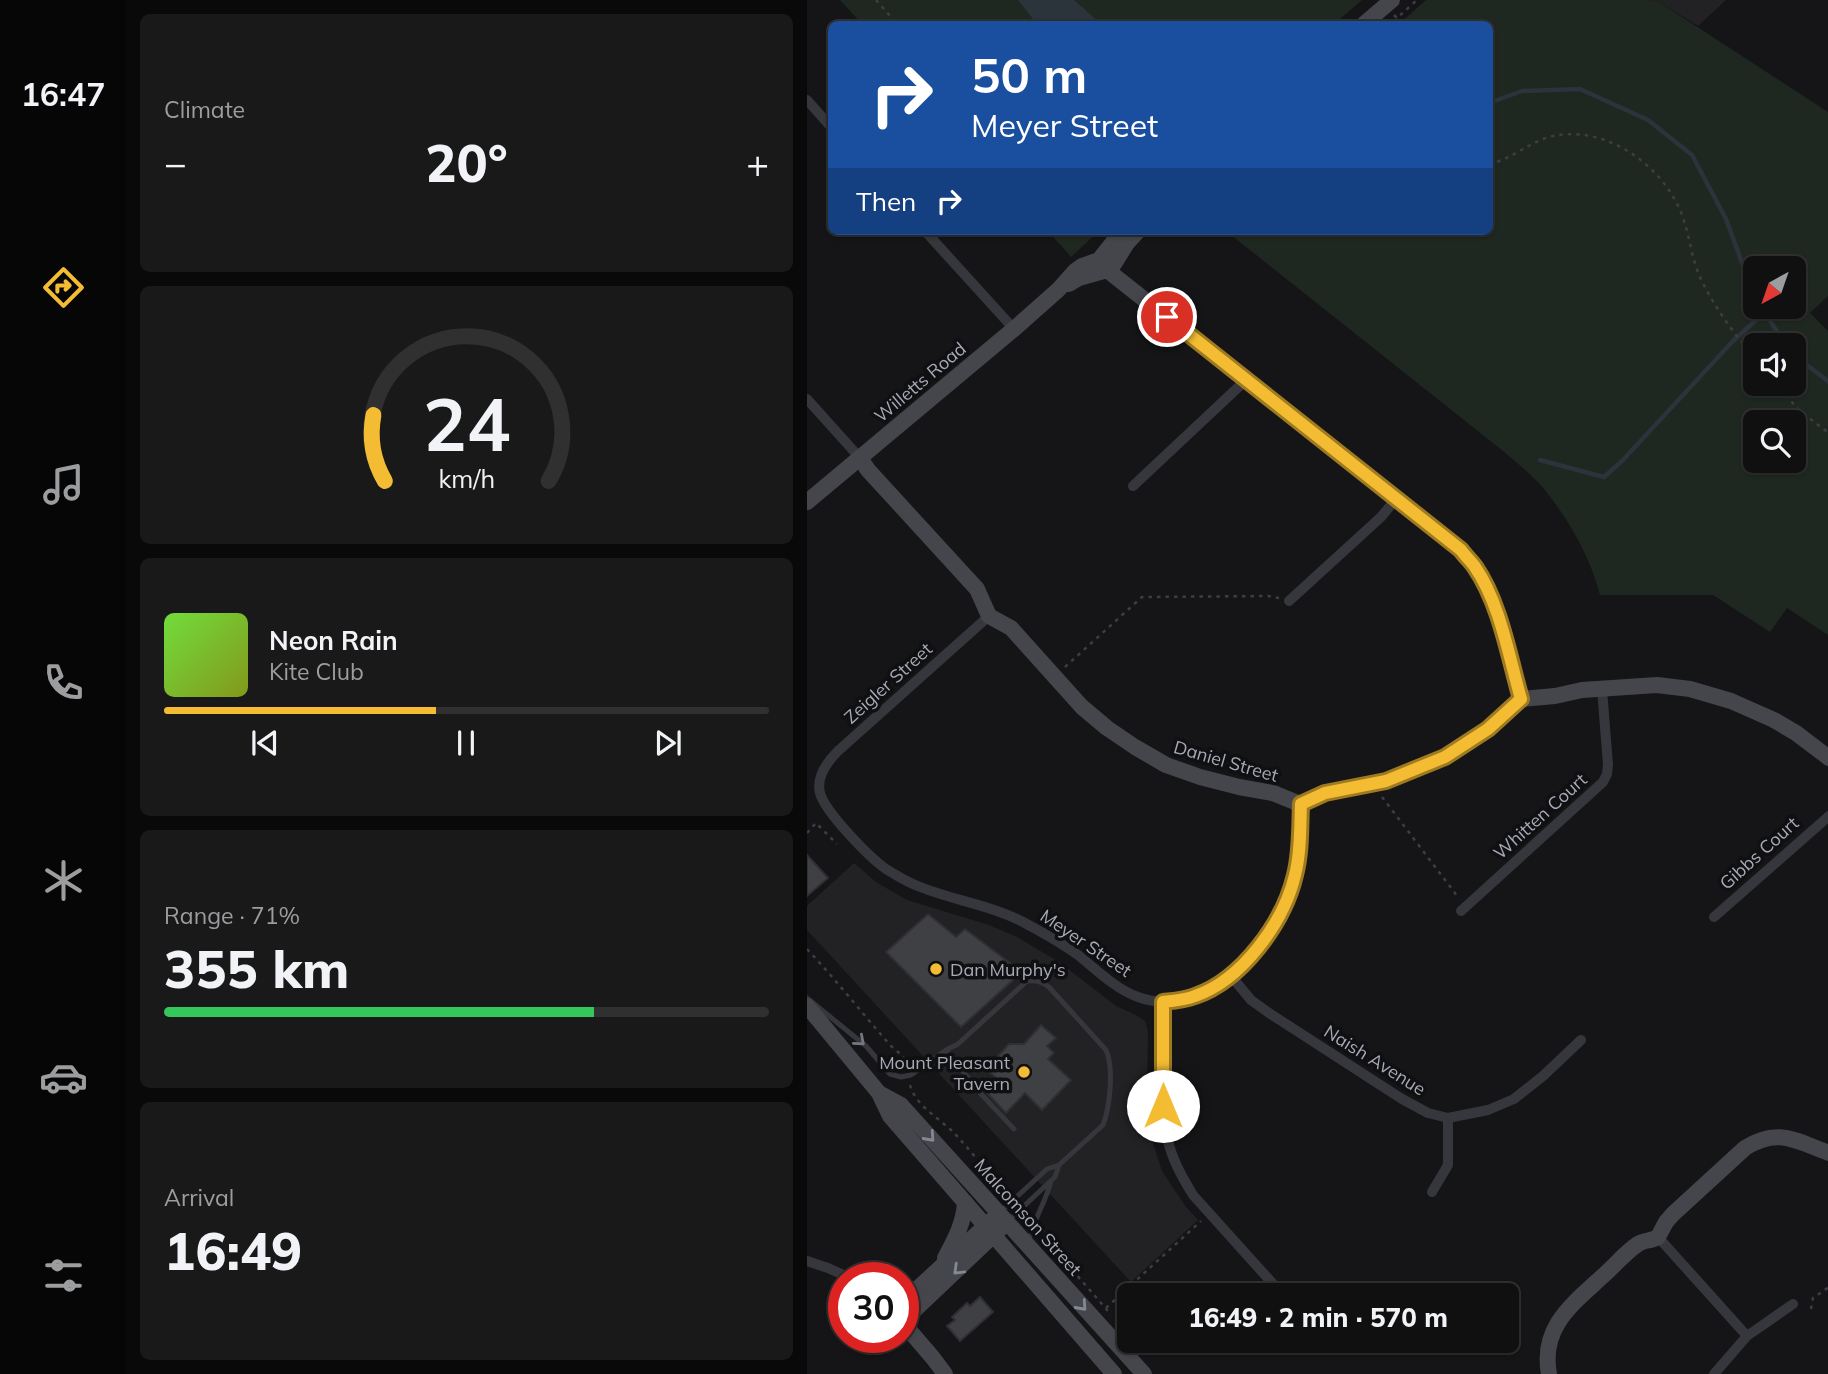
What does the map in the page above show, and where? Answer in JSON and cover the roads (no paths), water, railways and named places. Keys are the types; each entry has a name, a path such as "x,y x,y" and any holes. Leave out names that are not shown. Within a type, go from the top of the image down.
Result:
{"street":[{"path":"1371,21 1394,11"},
{"path":"807,100 828,124"},
{"path":"929,235 1014,329"},
{"path":"1103,265 1120,235"},
{"path":"1103,265 1114,264 1134,235"},
{"path":"1103,265 1461,550 1488,592 1521,699"},
{"name":"Willetts Road","path":"807,502 1058,290 1103,265"},
{"path":"1133,486 1247,379"},
{"name":"Daniel Street","path":"807,399 977,589 989,616 1011,628 1082,707 1107,728 1166,765 1200,777 1273,793 1301,804"},
{"path":"1289,601 1382,517 1396,499"},
{"name":"Zeigler Street","path":"819,782 831,758 989,616"},
{"path":"1301,804 1325,793 1396,777 1445,757 1488,729 1521,699 1582,690 1657,685 1732,701 1796,733 1828,758"},
{"name":"Whitten Court","path":"1461,911 1603,782 1608,765 1602,689"},
{"name":"Meyer Street","path":"819,782 820,792 835,817 886,869 914,884 1012,916 1054,939 1114,985 1139,998 1163,1002 1194,996 1215,987 1231,976 1263,940 1288,897 1295,875 1299,855 1301,804"},
{"name":"Gibbs Court","path":"1714,917 1828,816"},
{"name":"Naish Avenue","path":"1231,976 1251,1000 1269,1013 1402,1099 1428,1113 1448,1118"},
{"path":"1163,1002 1163,1106 1167,1137 1181,1176 1209,1214 1272,1283"},
{"name":"Malcomson Street","path":"807,1006 879,1093 890,1116 1114,1374"},
{"path":"1432,1192 1448,1166 1448,1118 1488,1110 1514,1099 1581,1040"},
{"name":"Malcomson Street","path":"879,1093 901,1105 1144,1374"},
{"path":"1549,1374 1547,1363 1551,1336 1570,1306 1637,1245 1659,1237 1673,1213 1745,1148 1757,1140 1785,1137 1828,1153"},
{"path":"941,1267 965,1216 965,1202"},
{"path":"919,1305 1003,1218"},
{"path":"919,1287 990,1230"},
{"path":"1659,1237 1747,1336"},
{"path":"807,1261 828,1268"},
{"path":"1714,1374 1747,1336 1793,1304"},
{"path":"919,1342 945,1374"}],"lane":[{"path":"807,998 866,1046 890,1074 901,1077 911,1075 958,1044 1027,981 1035,980 1049,987 1106,1050 1110,1058 1109,1089 1103,1125 1059,1165 1047,1169 1003,1218"},
{"path":"946,1050 981,1094 1014,1129"},
{"path":"1003,1218 1051,1181 1059,1165"},
{"path":"1029,1246 1031,1231 1051,1181"}],"waterway":[{"path":"1493,102 1522,91 1580,89 1648,120 1692,155 1726,219 1743,265"},
{"path":"1540,460 1604,477 1733,341 1757,319"},
{"path":"1769,319 1778,333"},
{"path":"1806,364 1829,382"}],"place":[{"name":"Dan Murphy's","path":"936,969"},
{"name":"Mount Pleasant Tavern","path":"1024,1072"}]}
